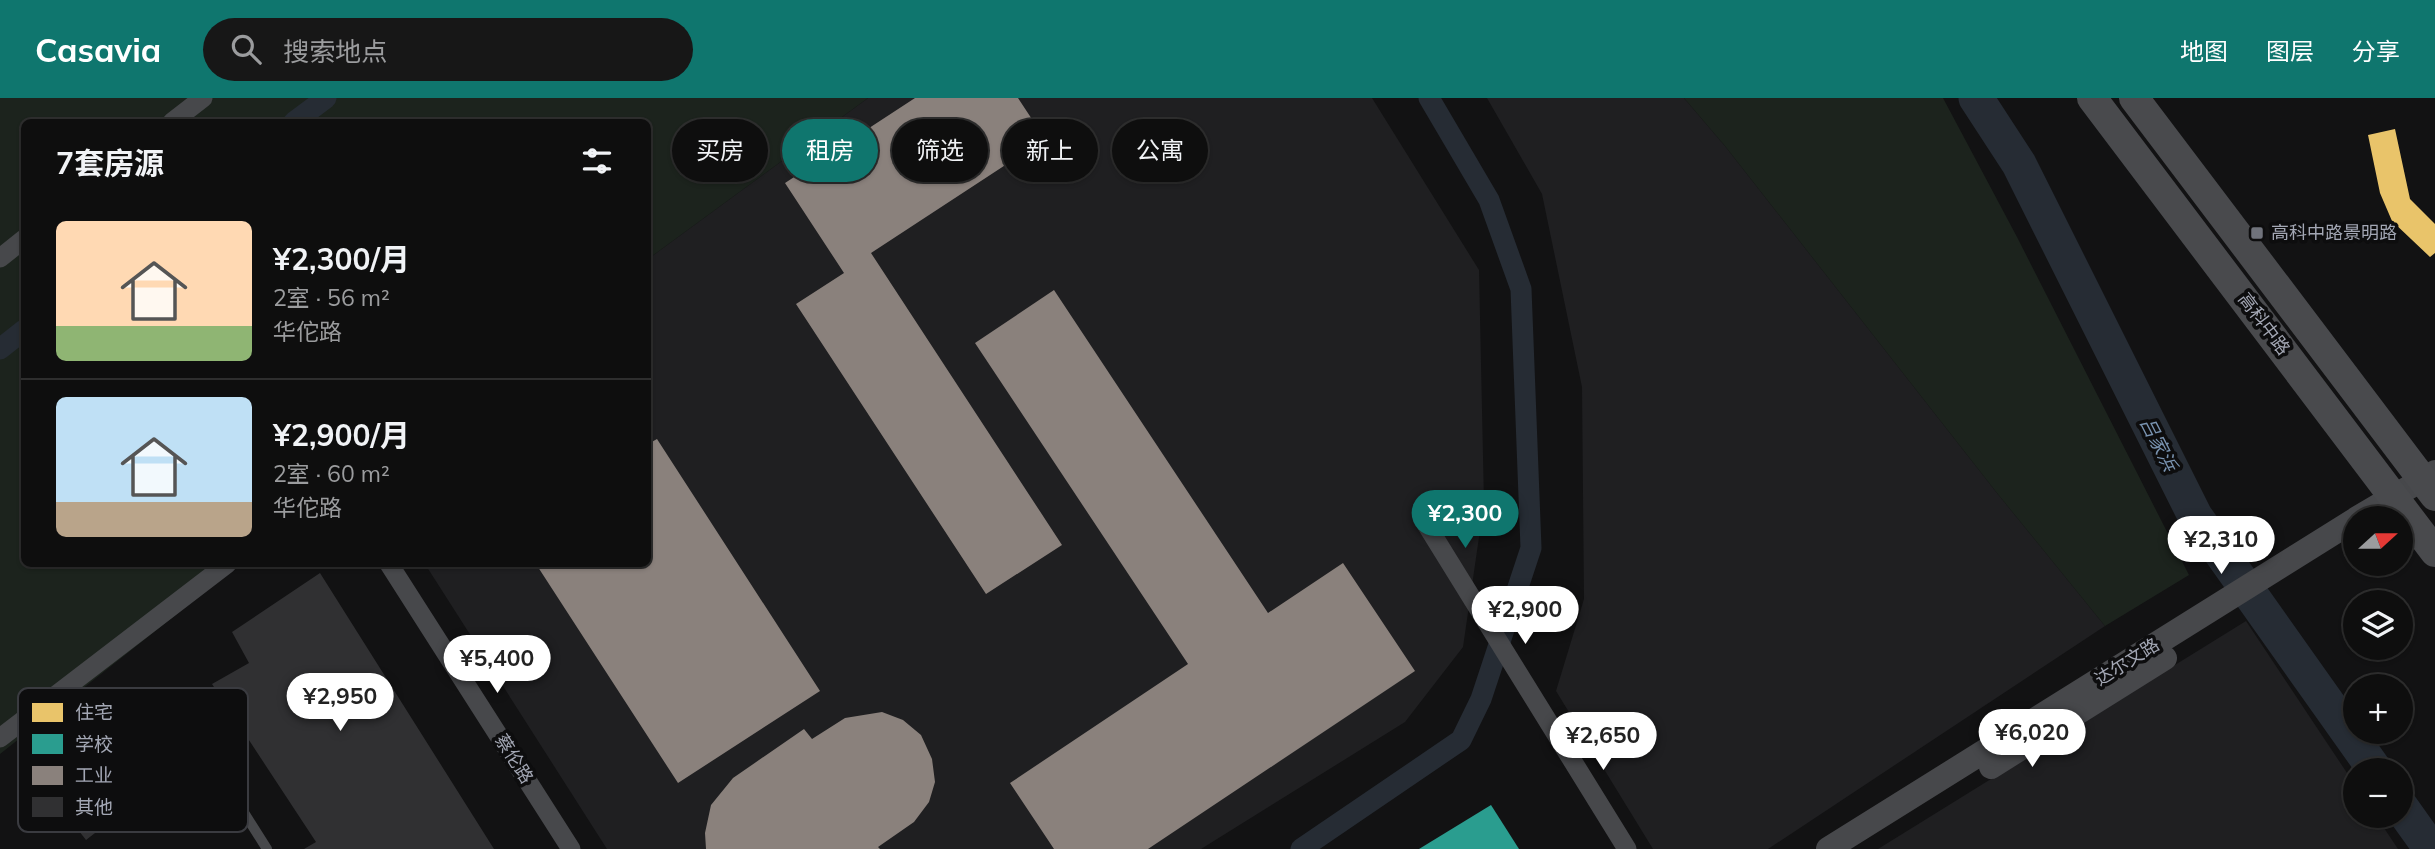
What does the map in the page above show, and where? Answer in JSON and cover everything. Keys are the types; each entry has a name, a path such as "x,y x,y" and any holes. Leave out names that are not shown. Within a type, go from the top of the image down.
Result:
{"main road":[{"name":"高科中路","path":"2092,98 2395,506"},
{"name":"高科中路","path":"2134,98 2432,486"},
{"name":"高科中路","path":"2413,527 2435,552"}],"street":[{"path":"176,119 204,98"},
{"path":"0,258 21,241"},
{"name":"达尔文路","path":"2399,506 2432,486"},
{"path":"1426,524 1627,849"},
{"name":"达尔文路","path":"1828,849 2303,562 2343,530"},
{"name":"达尔文路","path":"2303,562 2343,545"},
{"path":"65,688 224,567"},
{"name":"蔡伦路","path":"391,567 571,849"},
{"name":"达尔文路","path":"1860,849 2174,642"},
{"path":"0,737 18,723"}],"lane":[{"path":"248,819 267,849"}],"shaded area":[{"path":"0,98 868,98 839,119 782,119 782,161 768,171 768,119 672,119 672,182 753,182 651,257 651,119 21,119 21,567 236,567 83,688 18,688 18,740 0,754"},
{"path":"868,98 1372,98 1479,270 1484,503 1463,647 1405,722 1201,849 607,849 427,567 651,567 651,257 753,182 768,182 768,171 782,161 782,182 878,182 878,119 839,119"},
{"path":"1487,98 1684,98 1725,146 1997,493 2105,626 1768,849 1653,849 1556,691 1584,599 1582,387 1542,194"},
{"path":"1684,98 1943,98 2189,575 2105,626 1997,493 1725,146"},
{"path":"2246,621 2343,767 2343,828 2384,828 2398,849 1878,849"}],"building: 住宅":[{"path":"2395,129 2410,199 2435,224 2435,253 2430,257 2392,221 2380,193 2368,135"}],"building: 学校":[{"path":"1491,805 1519,849 1419,849"}],"building: 工业":[{"path":"915,98 1018,98 1032,119 1002,119 1002,167 988,176 988,119 892,119 892,182 979,182 871,253 1062,545 986,594 796,304 844,273 785,183 878,182 878,122"},
{"path":"1054,290 1268,613 1343,563 1415,671 1148,849 1054,849 1010,783 1188,664 975,343"},
{"path":"657,439 820,691 678,783 538,567 651,567 651,442"},
{"path":"882,712 903,720 921,735 932,759 935,782 929,802 914,822 878,847 880,849 706,849 705,833 711,805 733,778 804,729 812,739 845,718"}],"building: 其他":[{"path":"320,573 494,849 304,849 316,842 248,739 248,688 215,688 212,684 249,663 232,632"},
{"path":"80,832 96,832 86,840"}],"waterway":[{"path":"298,119 326,98"},
{"path":"1301,849 1461,740 1481,699 1531,548 1521,289 1489,200 1429,98"},
{"name":"吕家浜","path":"1976,98 2019,164 2195,516 2366,758"},
{"path":"0,349 21,332"},
{"name":"吕家浜","path":"2413,824 2431,849"}],"place":[{"name":"高科中路景明路","path":"2257,233"}]}
